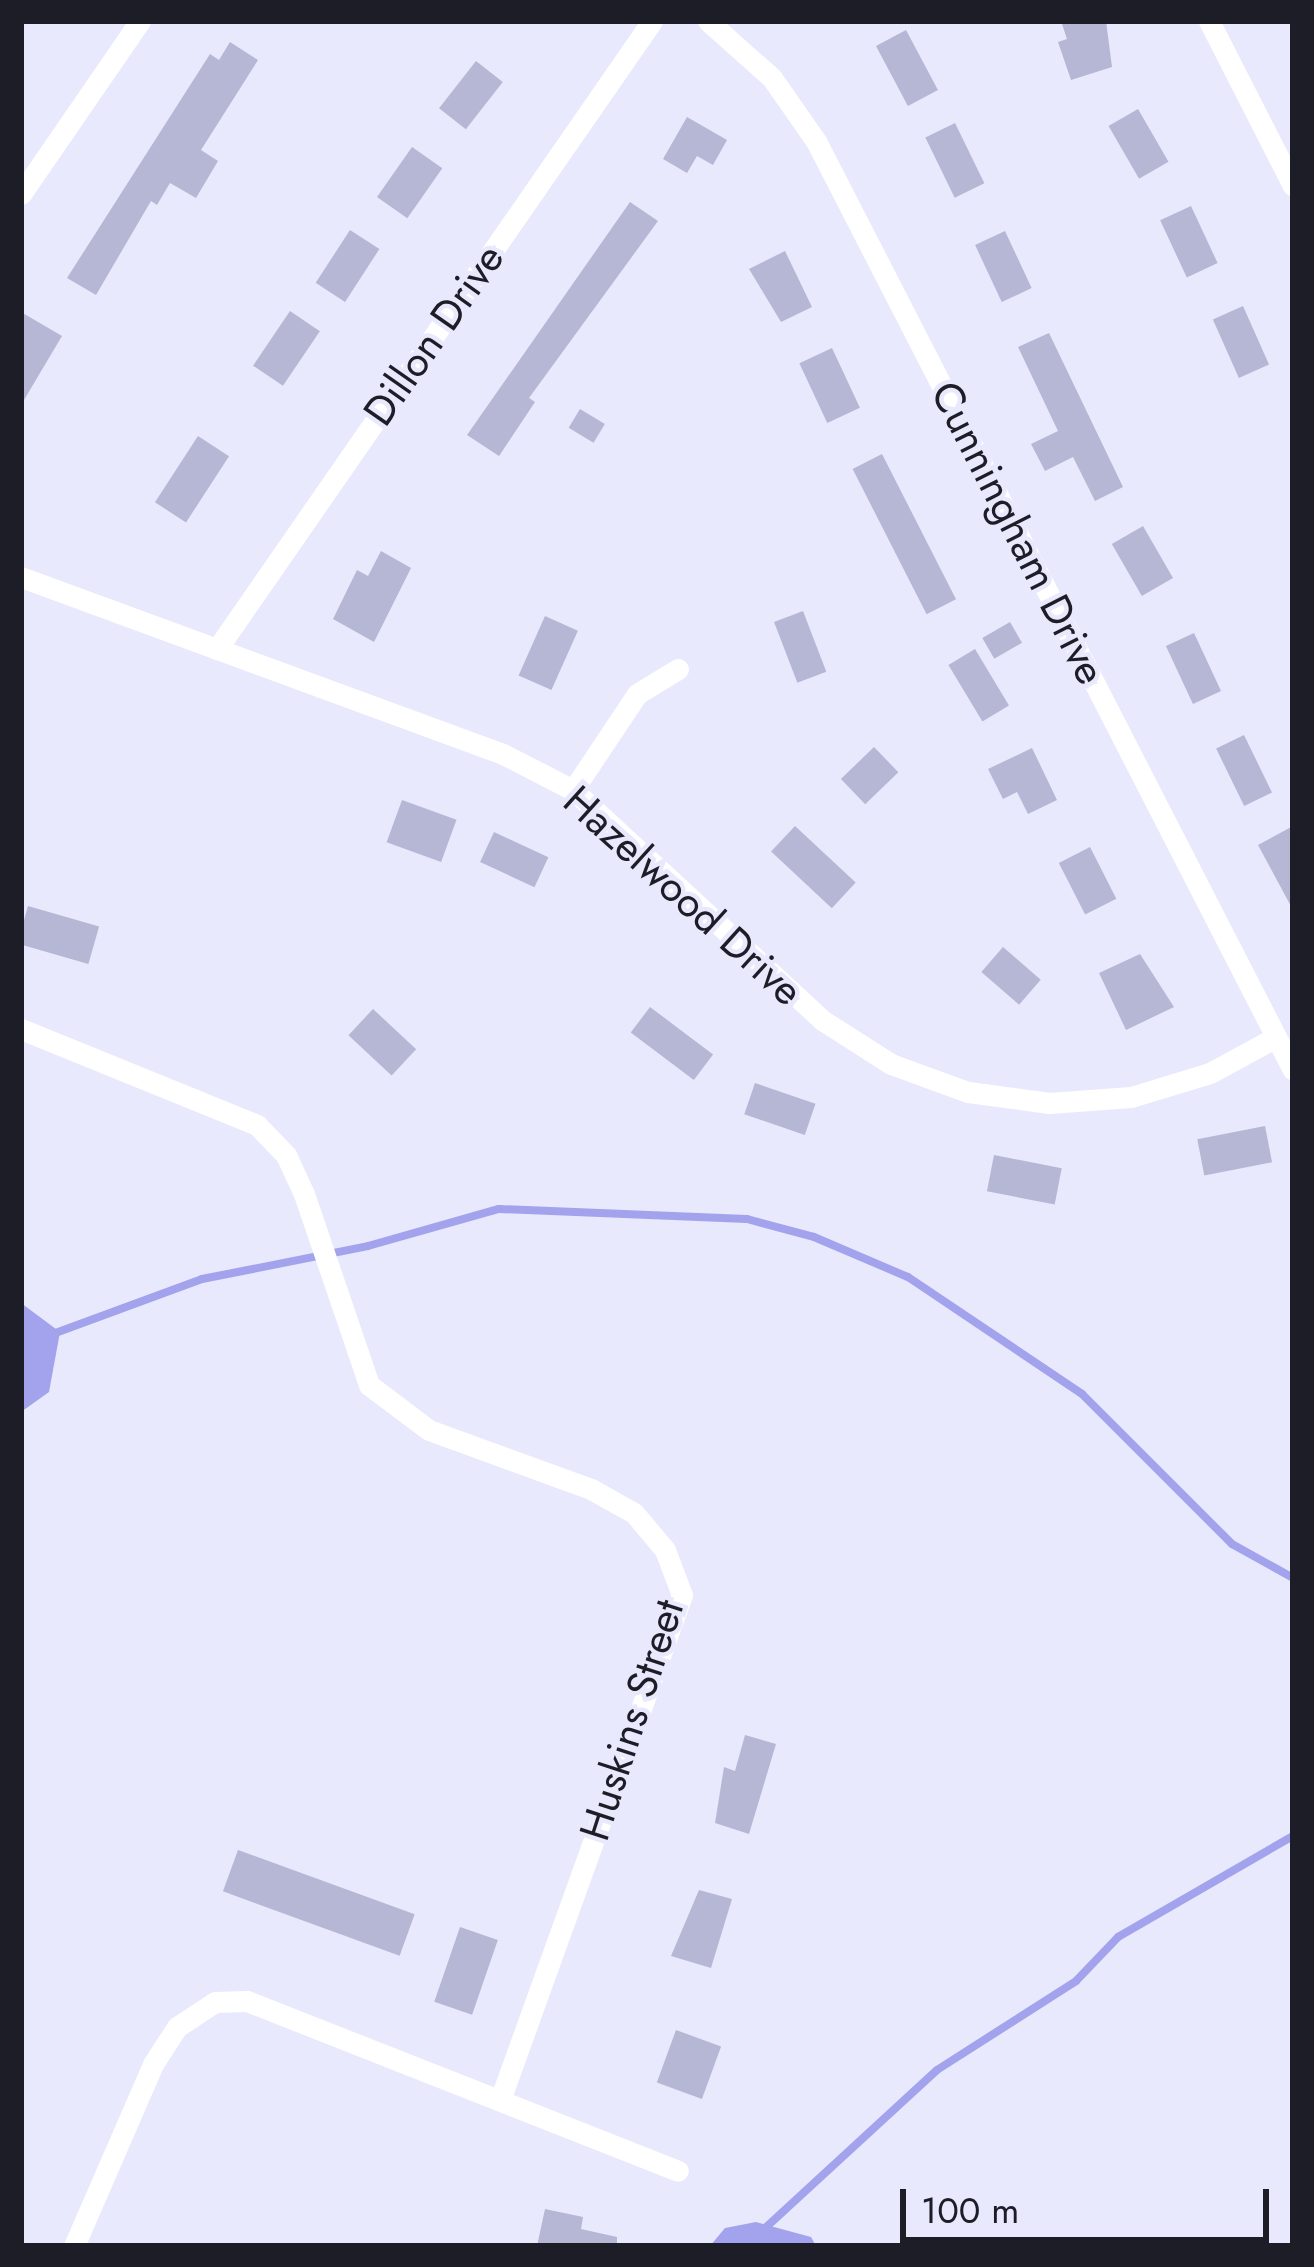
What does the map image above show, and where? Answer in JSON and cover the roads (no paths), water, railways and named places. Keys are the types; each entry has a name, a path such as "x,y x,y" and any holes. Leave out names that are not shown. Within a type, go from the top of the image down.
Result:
{"street":[{"path":"21,194 140,21"},
{"name":"Dillon Drive","path":"217,650 652,21"},
{"name":"Cunningham Drive","path":"708,21 772,78 816,142 1293,1070"},
{"path":"1209,21 1293,186"},
{"name":"Hazelwood Drive","path":"21,578 503,754 573,790 822,1020 891,1064 968,1092 1049,1103 1131,1096 1210,1073 1276,1037"},
{"path":"573,790 637,694 678,669"},
{"name":"Huskins Street","path":"21,1029 257,1124 286,1155 304,1194 369,1385 429,1430 571,1479 634,1513 665,1550 682,1595 500,2100"},
{"path":"74,2246 153,2064 197,2010 247,2001 678,2171"}],"water":[{"path":"21,1303 60,1332 49,1392 21,1412"},
{"path":"756,2222 811,2237 816,2246 710,2246 725,2228"}],"waterway":[{"path":"50,1335 202,1279 368,1246 499,1209 747,1219 814,1237 908,1277 1082,1394 1232,1544 1293,1578"},
{"path":"763,2230 937,2070 1076,1981 1118,1937 1293,1836"}]}
